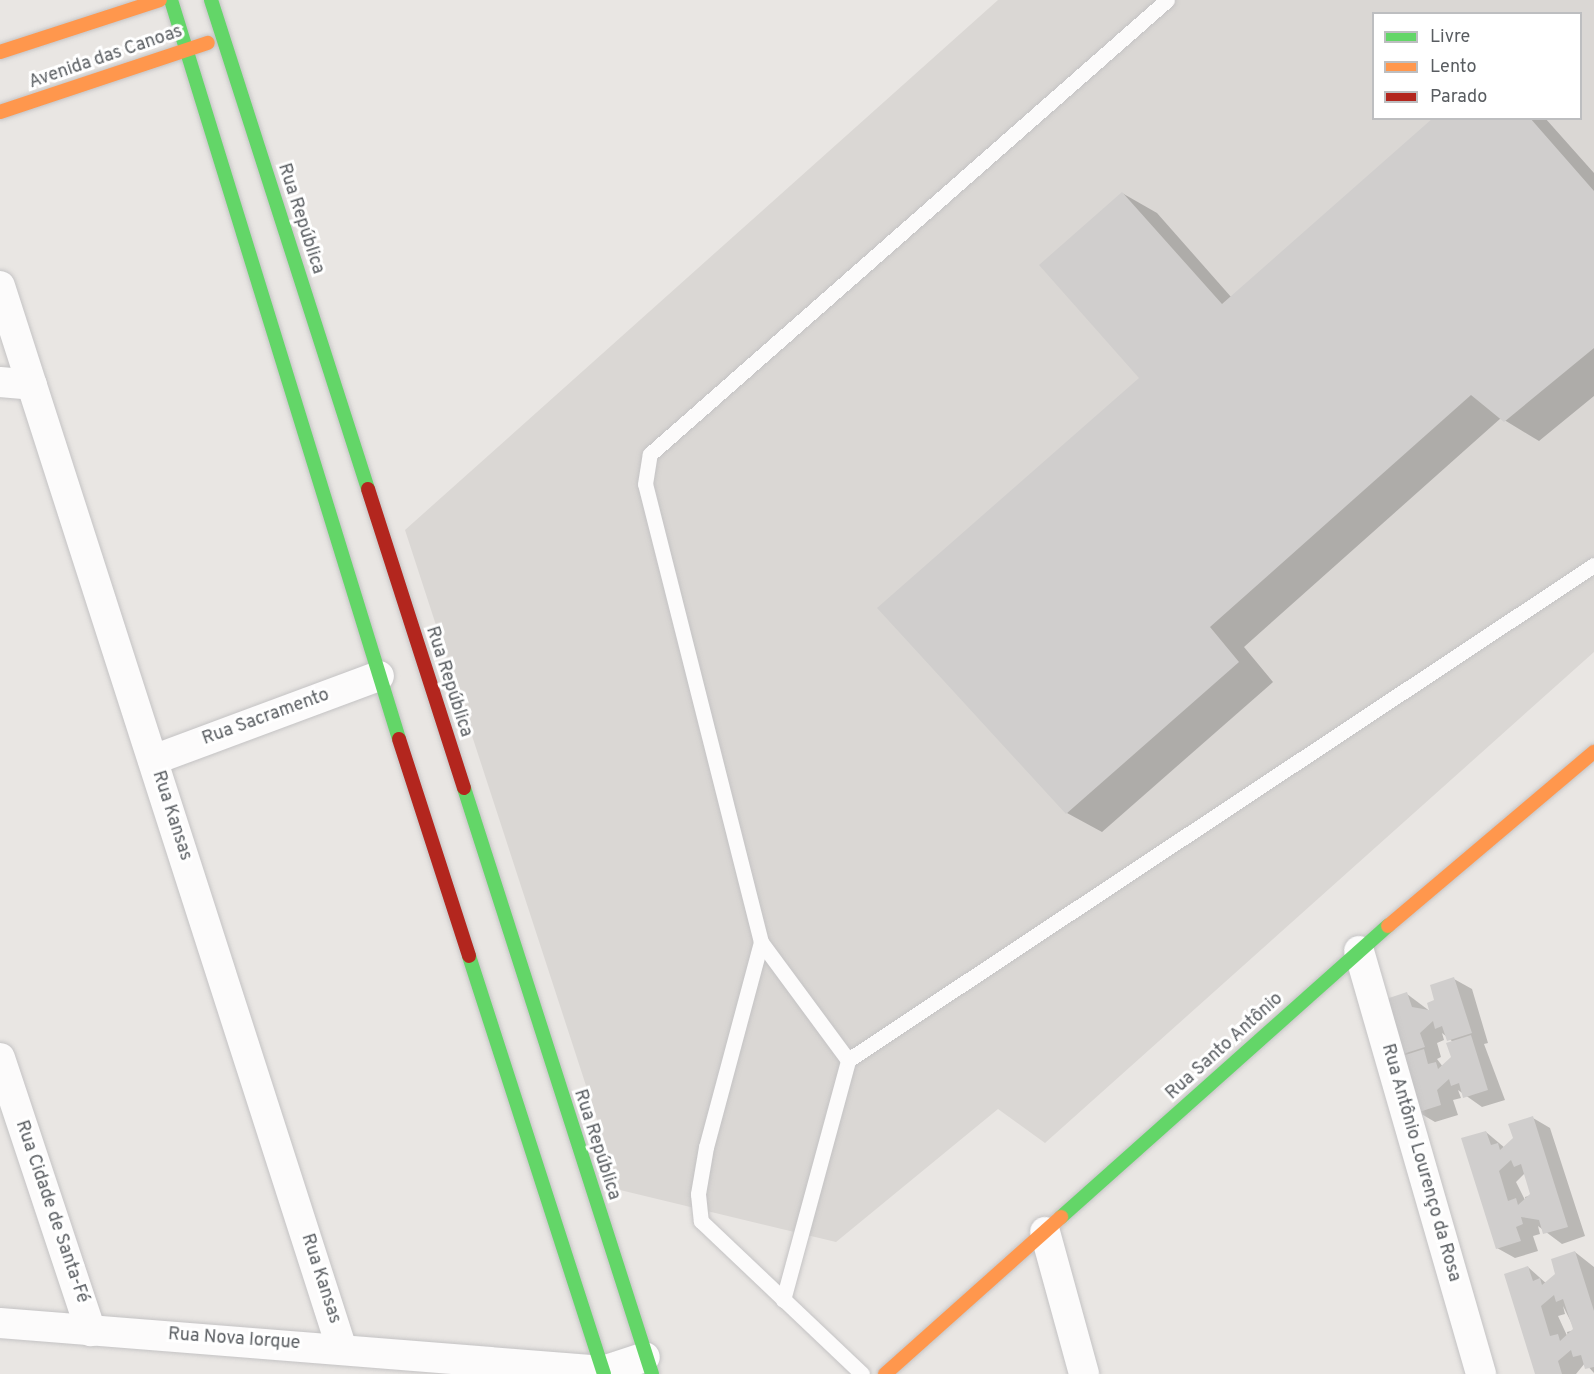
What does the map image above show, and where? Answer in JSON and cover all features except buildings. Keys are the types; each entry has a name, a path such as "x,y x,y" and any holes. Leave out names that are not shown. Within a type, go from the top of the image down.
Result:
{"main road":[{"name":"Avenida das Canoas","path":"0,52 160,0"},
{"path":"171,0 379,676 603,1372"},
{"name":"Rua República","path":"211,0 648,1365"},
{"name":"Avenida das Canoas","path":"0,112 224,37"},
{"name":"Rua Santo Antônio","path":"885,1374 1359,951 1594,752"}],"street":[{"name":"Rua Kansas","path":"0,286 342,1346"},
{"path":"0,382 32,385"},
{"name":"Rua Sacramento","path":"153,760 379,676"},
{"name":"Rua Antônio Lourenço da Rosa","path":"1359,951 1481,1374"},
{"name":"Rua Cidade de Santa-Fé","path":"0,1058 5,1089 91,1331"},
{"path":"1045,1233 1084,1374"},
{"name":"Rua Nova Iorque","path":"0,1323 91,1331 342,1346 603,1372 648,1365"}],"lane":[{"path":"848,1060 761,942 645,484 651,454 1167,0"},
{"path":"783,1300 848,1060 1594,565"},
{"path":"761,942 698,1194 701,1221 862,1374"}],"shaded area":[{"path":"998,0 1594,0 1594,652 1045,1143 998,1109 836,1242 620,1190 405,530"}],"traffic: fast":[{"path":"171,0 399,739"},
{"path":"211,0 368,489"},
{"path":"464,788 652,1374"},
{"path":"1061,1217 1388,926"},
{"path":"469,956 604,1374"}],"traffic: slow":[{"path":"0,52 160,0"},
{"path":"0,112 208,43"},
{"path":"1388,926 1594,752"},
{"path":"885,1374 1061,1217"}],"traffic: jam":[{"path":"368,489 464,788"},
{"path":"399,739 469,956"}]}
